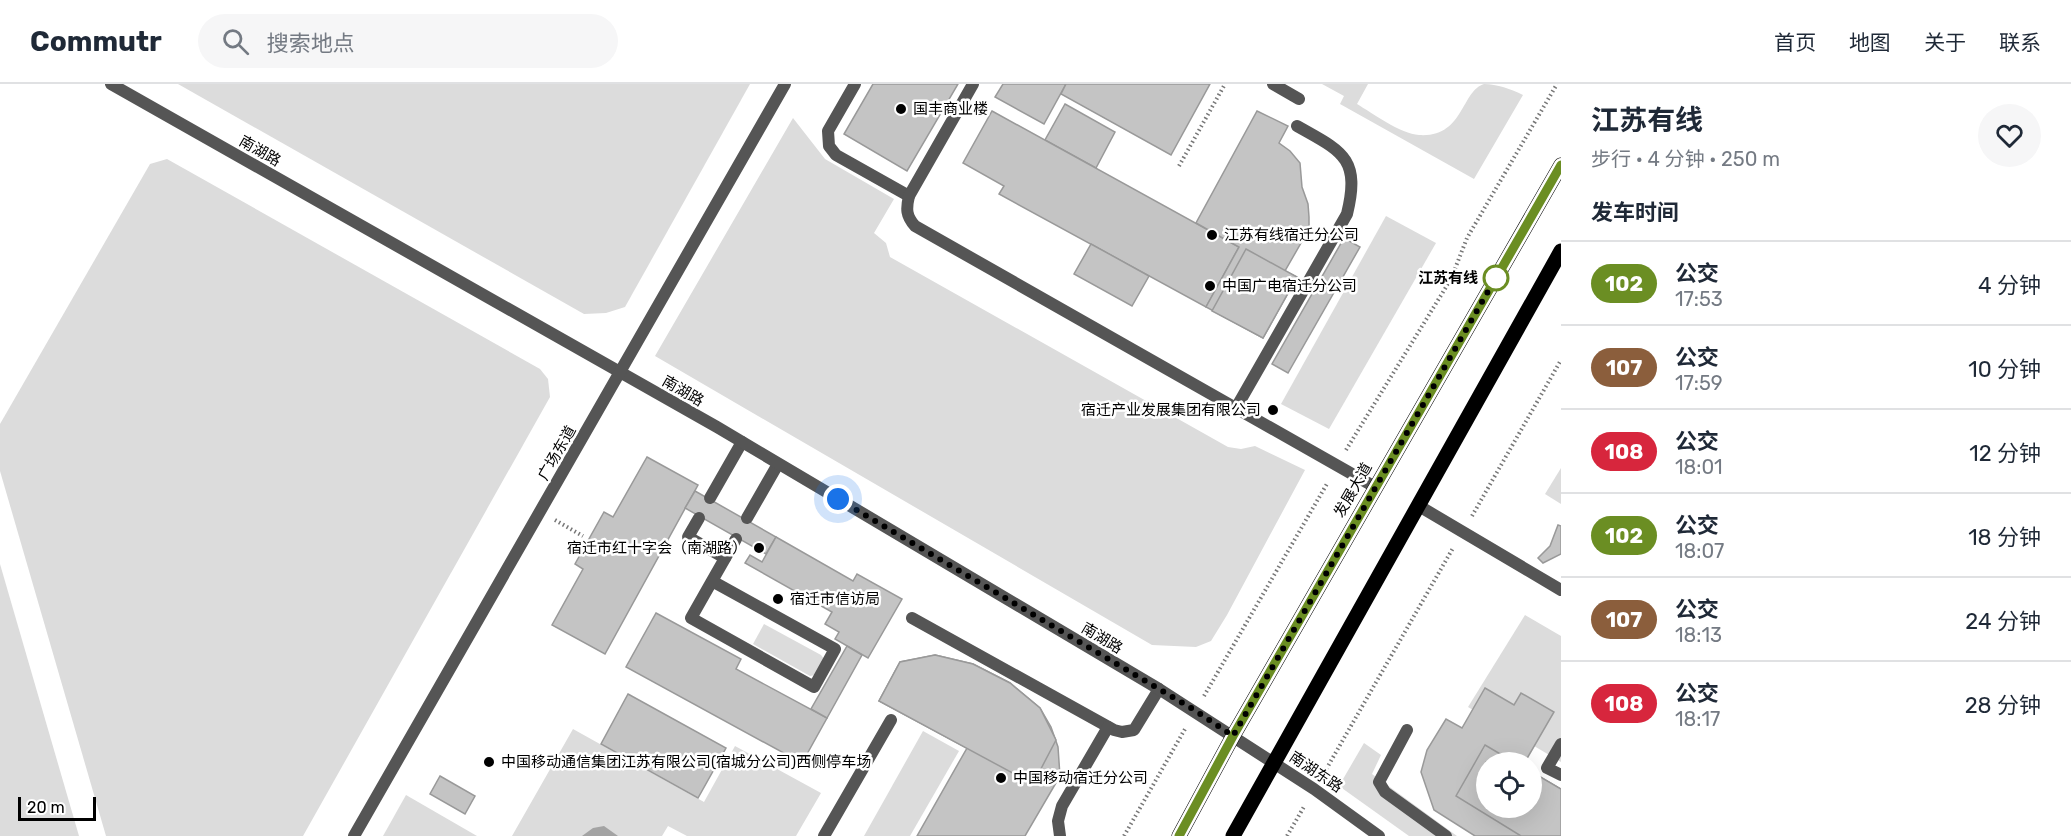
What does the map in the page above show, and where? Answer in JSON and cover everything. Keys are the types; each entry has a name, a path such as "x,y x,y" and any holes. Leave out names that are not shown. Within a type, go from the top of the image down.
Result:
{"main road":[{"name":"发展大道","path":"1179,836 1233,736 1561,165"},
{"path":"1233,836 1561,251"}],"street":[{"name":"南湖路","path":"111,84 742,442 1160,689 1233,736"},
{"name":"广场东道","path":"354,836 785,84"},
{"path":"855,84 828,131 830,146 836,154 909,196"},
{"path":"973,84 909,196 906,208 908,218 915,226 1376,487"},
{"path":"1273,84 1299,99"},
{"path":"1236,408 1347,214 1351,198 1349,166 1343,155 1297,126"},
{"path":"710,498 742,442"},
{"path":"747,518 778,464"},
{"path":"1419,506 1561,591"},
{"path":"699,518 688,537 725,558"},
{"path":"712,581 835,649 814,687 691,618 736,538"},
{"path":"912,618 1108,727 1122,732 1134,730 1160,689"},
{"path":"824,836 891,720"},
{"path":"1060,836 1058,822 1062,806 1108,727"},
{"path":"1407,730 1379,782 1384,792 1446,836"},
{"name":"南湖东路","path":"1233,736 1314,789 1379,836"},
{"path":"1561,744 1547,768 1561,775"}],"path":[{"path":"1179,166 1225,84"},
{"path":"1287,836 1561,360"},
{"path":"540,512 583,536"}],"shaded area":[{"path":"178,84 750,84 625,307 606,313 584,314"},
{"path":"1322,84 1368,84 1357,104 1395,127 1419,135 1434,134 1445,129 1460,113 1476,88 1484,84 1504,87 1523,95 1474,179 1340,104 1344,96"},
{"path":"793,118 825,159 894,199 874,233 886,243 890,257 1228,447 1241,449 1255,446 1305,470 1211,641 1196,647 1152,645 655,356"},
{"path":"167,159 540,369 548,379 550,397 303,836 106,836 0,471 0,424 150,164"},
{"path":"1386,216 1436,243 1329,429 1281,404"},
{"path":"1561,468 1561,504 1545,494"},
{"path":"0,564 79,836 0,836"},
{"path":"1525,615 1561,636 1561,762 1468,707"},
{"path":"764,624 821,655 824,659 815,675 810,676 753,644"},
{"path":"573,729 704,802 735,746 821,793 796,836 687,836 668,826 662,836 512,836"},
{"path":"923,731 959,751 910,836 864,836"},
{"path":"1364,743 1381,755 1372,774 1457,836 1409,836 1339,786"},
{"path":"406,795 477,836 383,836"},
{"path":"604,826 618,836 582,836 593,828"}],"building":[{"name":"国丰商业楼","path":"873,84 958,84 907,171 844,134"},
{"path":"1003,84 1066,84 1044,124 995,97"},
{"path":"1066,84 1210,84 1171,155 1061,94"},
{"path":"1065,104 1115,132 1096,168 1045,140"},
{"path":"992,111 1239,247 1206,307 999,194 1004,186 963,163"},
{"path":"1257,111 1288,126 1279,143 1300,163 1302,187 1308,204 1309,217 1309,229 1285,271 1297,277 1263,338 1206,307 1239,247 1196,223"},
{"path":"1344,238 1360,247 1288,373 1272,364"},
{"path":"1091,244 1149,276 1132,306 1074,274"},
{"path":"1246,249 1297,277 1263,338 1212,311"},
{"path":"647,457 698,485 605,654 552,625 583,569 575,564 604,512 613,517"},
{"path":"695,491 776,537 766,554 685,508"},
{"path":"1558,525 1561,526 1561,554 1543,563 1538,558 1550,546"},
{"path":"776,537 853,581 857,574 902,599 868,658 835,639 839,632 825,624 832,612 745,563 750,555 762,562"},
{"path":"656,613 741,659 736,669 827,718 802,763 626,667"},
{"path":"847,646 862,655 827,718 811,709"},
{"path":"935,655 973,664 1010,683 1040,708 1051,727 1058,747 1060,776 1025,836 917,836 967,748 879,701 900,662"},
{"path":"935,655 973,664 1010,683 1040,708 1056,740 1033,784 879,701 900,662"},
{"path":"1485,688 1514,705 1521,693 1554,712 1531,752 1476,752 1476,818 1542,818 1542,778 1561,789 1561,836 1475,836 1434,810 1421,772 1427,750 1446,719 1462,728"},
{"path":"628,694 726,748 698,798 601,744"},
{"path":"1485,745 1497,752 1481,752"},
{"path":"1476,761 1476,808 1456,796"},
{"path":"440,776 475,796 465,814 430,794"},
{"path":"1542,778 1561,789 1561,836 1521,836 1492,818 1542,818"}],"bus line":[{"name":"102","path":"1179,836 1233,736 1561,165"}],"place":[{"name":"国丰商业楼","path":"901,109"},
{"name":"江苏有线宿迁分公司","path":"1212,235"},
{"name":"江苏有线","path":"1496,278"},
{"name":"中国广电宿迁分公司","path":"1210,286"},
{"name":"宿迁产业发展集团有限公司","path":"1273,410"},
{"name":"宿迁市红十字会（南湖路）","path":"759,548"},
{"name":"宿迁市信访局","path":"778,599"},
{"name":"中国移动通信集团江苏有限公司(宿城分公司)西侧停车场","path":"489,762"},
{"name":"中国移动宿迁分公司","path":"1001,778"}],"route":[{"path":"838,499 1196,711 1233,736 1498,274 1496,278"}]}
